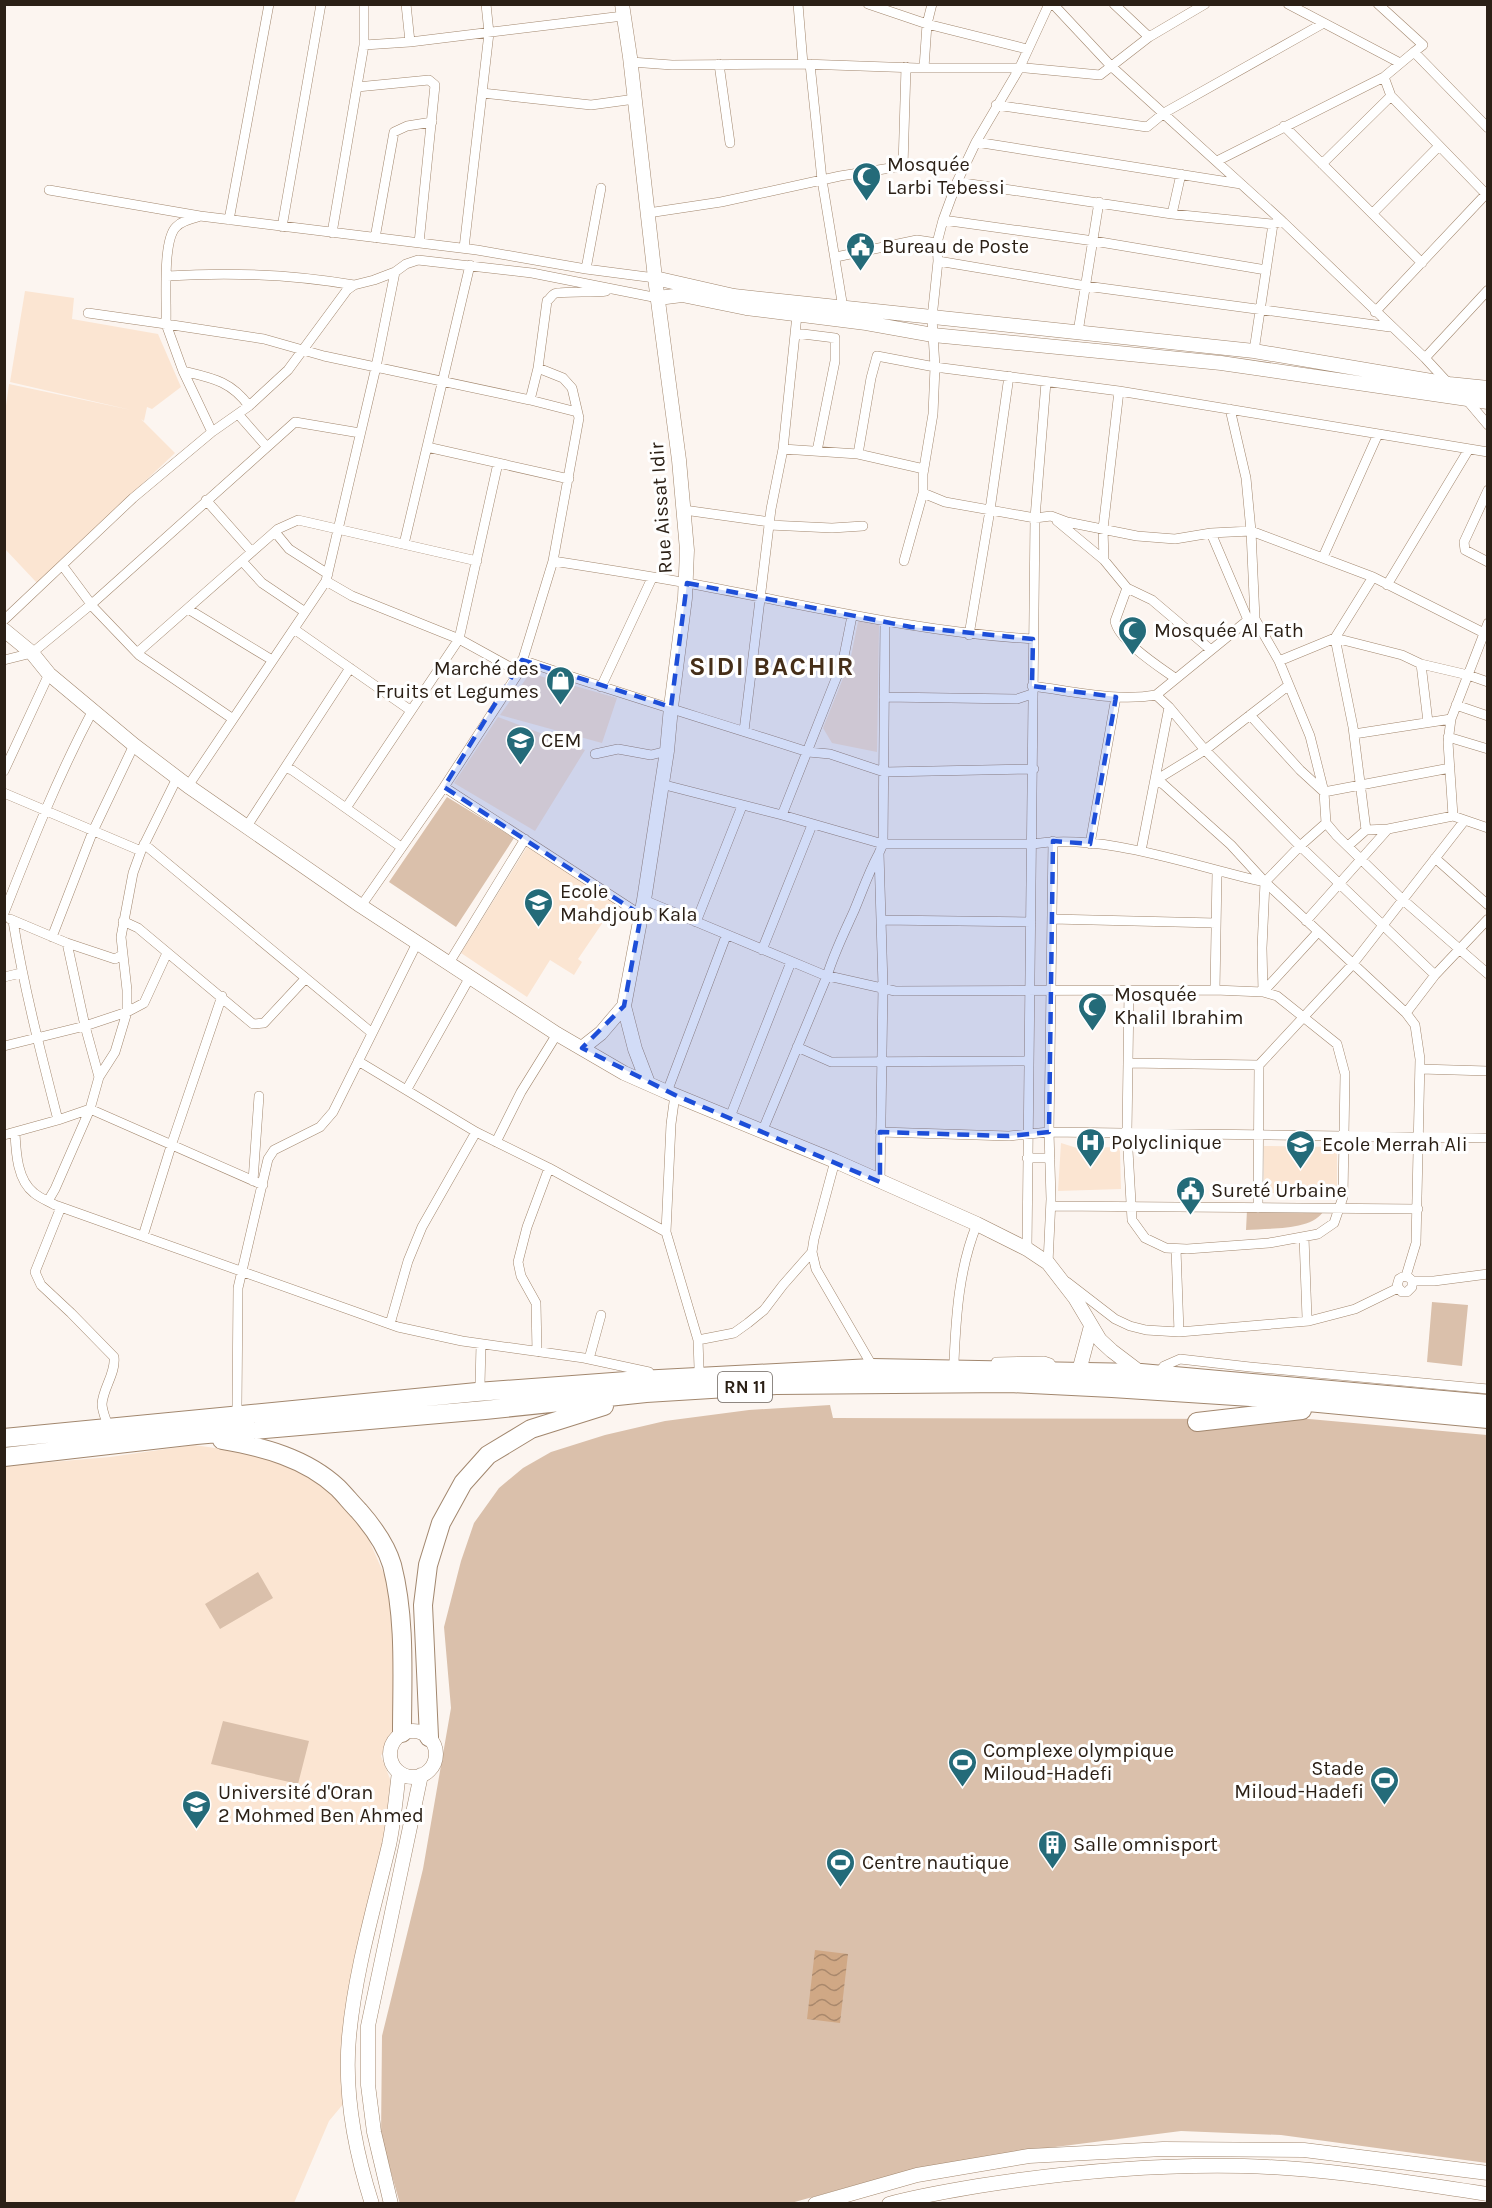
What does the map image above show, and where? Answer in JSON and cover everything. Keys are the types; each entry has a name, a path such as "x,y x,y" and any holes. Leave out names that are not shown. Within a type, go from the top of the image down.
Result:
{"highway":[{"name":"RN 11","path":"4,1438 104,1425 232,1417 488,1391 773,1372 872,1368 1150,1374 1488,1404"},
{"name":"RN 11","path":"4,1457 196,1435 485,1410 646,1393 776,1385 1010,1383 1266,1398 1488,1419"},
{"path":"429,1737 423,1616 426,1577 431,1551 441,1523 462,1483 488,1455 531,1429 646,1393"},
{"path":"1197,1422 1281,1411 1387,1409"},
{"path":"196,1435 260,1446 301,1462 336,1486 381,1540 391,1564 398,1599 402,1640 402,1733"}],"street":[{"path":"229,220 269,4"},
{"path":"282,227 321,4"},
{"path":"332,233 364,45 364,4"},
{"path":"406,4 410,42"},
{"path":"464,248 489,33 486,4"},
{"path":"798,4 822,180 843,308"},
{"path":"868,4 927,24 1027,49"},
{"path":"924,68 927,24 932,4"},
{"path":"904,561 924,493 924,470 933,414 935,367 932,318 938,261 937,243 943,220 957,182 976,142 1019,69 1051,4 1111,66 1217,161 1277,223 1425,358 1488,424"},
{"path":"1114,4 1126,9 1149,37"},
{"path":"631,62 672,65 806,64 1019,69 1100,75 1149,37 1205,4"},
{"path":"1288,4 1322,24 1400,63"},
{"path":"1217,161 1384,77 1423,45 1378,4"},
{"path":"364,45 489,33 622,10"},
{"name":"Rue Aissat Idir","path":"622,10 631,62 687,550 687,583 671,707 668,751 624,1006"},
{"path":"996,105 1147,127 1164,113 1322,24"},
{"path":"1414,52 1488,128"},
{"path":"719,64 730,143"},
{"path":"903,166 906,67"},
{"path":"1375,312 1487,195 1391,96 1384,77"},
{"path":"357,87 423,81 433,82 436,89 419,243"},
{"path":"482,93 591,105 635,99"},
{"path":"1322,164 1391,96"},
{"path":"375,238 394,132 402,127 432,122"},
{"path":"1284,126 1422,263"},
{"path":"976,142 1241,184"},
{"path":"1373,213 1439,146"},
{"path":"648,213 903,166 964,168"},
{"path":"1172,214 1181,174"},
{"path":"957,182 1172,214 1277,223"},
{"path":"586,269 601,188"},
{"path":"50,190 200,216 464,248 586,269 655,278 734,296 1254,351 1449,384 1488,388"},
{"path":"1078,332 1100,202"},
{"path":"200,216 185,221 175,228 167,249 166,324 183,371 212,432"},
{"path":"943,220 1094,241 1266,270"},
{"path":"1254,351 1266,270 1277,223"},
{"path":"836,257 917,240 937,243"},
{"path":"167,276 219,273 272,274 354,285 395,272 406,264 418,260 532,273 658,298 682,296 737,307 866,323 933,335 1221,363 1488,402"},
{"path":"938,261 1086,286 1390,327"},
{"path":"404,544 470,265"},
{"path":"48,1201 90,1109 99,1077 115,1052 127,1012 121,937 133,873 142,848 183,782 233,719 327,577 376,367 395,272"},
{"path":"4,620 133,498 212,432 249,406 288,370 333,308 354,285"},
{"path":"530,400 538,368 548,301 554,294 612,290"},
{"path":"1425,358 1488,290"},
{"path":"88,313 264,339 303,350 577,412"},
{"path":"744,731 770,523 783,448 797,315"},
{"path":"795,333 835,338 836,361 817,451"},
{"path":"858,454 876,357 1119,391 1488,452"},
{"path":"361,906 444,787 519,672 553,561 579,418 572,388 563,378 538,368"},
{"path":"183,371 222,383 238,392 249,406"},
{"path":"969,635 1009,376"},
{"path":"1027,1249 1035,518 1046,381"},
{"path":"1104,560 1103,529 1119,391"},
{"path":"1230,409 1246,477 1251,531 1252,620"},
{"path":"238,414 267,447"},
{"path":"4,660 32,652 92,604 295,422 360,433"},
{"path":"1323,557 1378,434"},
{"path":"427,447 569,478"},
{"path":"783,448 858,454 924,470"},
{"path":"1387,585 1469,449"},
{"path":"346,808 459,639 498,463"},
{"path":"1488,490 1464,542 1464,547 1488,562"},
{"path":"924,493 945,502 1035,518 1051,516 1067,522 1137,536 1175,538 1251,531 1373,577 1485,635"},
{"path":"206,501 252,552"},
{"path":"684,510 770,523 832,528 863,526"},
{"path":"1051,516 1104,560 1127,588 1152,600 1211,650"},
{"path":"137,653 275,532 298,520 477,561"},
{"path":"275,532 289,549 352,596 459,639 519,672"},
{"path":"1211,533 1252,620 1279,661 1310,736 1324,792 1326,823 1402,899 1488,974"},
{"path":"242,561 262,583 305,612"},
{"path":"553,561 687,583 911,627 969,635 1033,639"},
{"path":"62,565 92,604 137,653 233,719"},
{"path":"1279,661 1335,638 1373,577"},
{"path":"601,687 652,578"},
{"path":"1127,588 1115,621 1116,626 1123,636 1175,678"},
{"path":"189,609 272,660"},
{"path":"782,815 843,661 852,616"},
{"path":"884,697 1017,699 1032,690 1138,698 1156,695 1252,620"},
{"path":"880,1182 883,988 881,849 885,621"},
{"path":"1453,816 1448,737 1451,718 1488,623"},
{"path":"294,629 411,710"},
{"path":"4,630 32,652 49,674 134,745 183,782 361,906 557,1034 624,1073 835,1161 977,1224 1027,1249 1048,1263 1059,1275 1091,1326 1112,1352 1150,1374 1180,1359 1488,1389"},
{"path":"1335,638 1401,655 1488,682"},
{"path":"1335,638 1354,734 1366,830"},
{"path":"522,660 808,752 830,754 884,772 1034,769"},
{"path":"1421,663 1428,722"},
{"path":"247,826 350,668"},
{"path":"4,771 49,674"},
{"path":"1156,780 1205,750 1289,685"},
{"path":"1156,695 1205,750 1300,846 1435,975"},
{"path":"1090,844 1116,697"},
{"path":"1456,705 1488,716"},
{"path":"1141,851 1169,707"},
{"path":"58,1120 7,917 44,810 66,761 93,710"},
{"path":"1250,715 1300,770 1324,792"},
{"path":"1354,734 1451,718"},
{"path":"1448,737 1488,749"},
{"path":"52,937 93,831 134,745"},
{"path":"595,754 618,749 651,755 668,751"},
{"path":"285,768 401,847"},
{"path":"1324,792 1450,768"},
{"path":"1059,1275 1107,1312 1130,1326 1146,1330 1179,1332 1309,1321 1355,1309 1398,1288 1402,1292 1409,1291 1412,1287 1409,1279 1416,1243 1418,1209 1420,1069 1415,1025 1406,1013 1265,882 1231,845 1156,780"},
{"path":"662,784 782,815 881,849 1032,844 1053,841 1090,844 1141,851 1217,872 1265,882"},
{"path":"444,787 641,915"},
{"path":"4,794 93,831 142,848 372,1033"},
{"path":"696,922 742,806"},
{"path":"1348,846 1366,830 1388,829 1453,816 1488,828"},
{"path":"1258,1208 1259,1065 1352,964 1465,820"},
{"path":"1263,992 1265,882 1326,823"},
{"path":"762,950 812,825"},
{"path":"1306,921 1388,829"},
{"path":"449,963 525,838"},
{"path":"1048,1263 1053,841"},
{"path":"762,1132 866,877 881,849"},
{"path":"1435,858 1488,904"},
{"path":"1215,990 1217,872"},
{"path":"644,900 827,976 895,990 1051,987 1129,992 1215,990 1263,992 1277,996 1337,1044 1345,1074 1343,1197 1334,1223 1326,1230 1318,1234 1269,1243 1187,1249 1166,1248 1145,1238 1132,1220 1131,1206 1127,1133 1129,992"},
{"path":"7,917 67,943 115,959 122,955"},
{"path":"1406,1013 1435,975 1488,919"},
{"path":"881,920 1031,922"},
{"path":"1052,920 1216,923"},
{"path":"123,921 138,928 253,1024 264,1023 305,979"},
{"path":"1263,992 1318,932"},
{"path":"699,1368 698,1340 666,1232 671,1094 726,936"},
{"path":"67,943 99,1077"},
{"path":"237,1407 238,1303 241,1272 270,1154 320,1127 327,1119 417,943"},
{"path":"4,1046 85,1026 127,1012 144,1003 167,953"},
{"path":"730,1117 791,962"},
{"path":"4,977 21,973"},
{"path":"407,1089 470,977"},
{"path":"143,1236 222,996"},
{"path":"582,1048 601,1033 624,1006"},
{"path":"624,1006 635,1048 648,1083"},
{"path":"496,1142 521,1092 557,1034"},
{"path":"797,1047 831,1062 1029,1061"},
{"path":"358,1061 476,1132 549,1168 666,1232"},
{"path":"1128,1063 1259,1065"},
{"path":"1420,1069 1488,1071"},
{"path":"253,1181 259,1096"},
{"path":"263,1185 172,1143 90,1109 58,1120 8,1132 16,1147 23,1182 33,1193 62,1207 390,1324 481,1344 589,1359 649,1372"},
{"path":"390,1324 408,1261 423,1227 476,1132"},
{"path":"880,1132 1009,1136 1050,1132 1488,1138"},
{"path":"1027,1158 1050,1158"},
{"path":"698,1340 734,1333 748,1323 764,1310 812,1252 835,1161"},
{"path":"537,1352 536,1303 521,1276 518,1262 526,1227 549,1168"},
{"path":"1050,1206 1418,1209"},
{"path":"62,1207 35,1272 40,1285 114,1357 115,1364 106,1386 102,1406 104,1425 237,1407 699,1368 870,1362 1044,1361 1052,1366 1055,1372"},
{"path":"954,1362 956,1314 961,1277 968,1245 977,1224"},
{"path":"1304,1237 1307,1318"},
{"path":"1176,1248 1179,1332"},
{"path":"812,1252 816,1269 870,1362"},
{"path":"1409,1279 1434,1281 1488,1274"},
{"path":"1079,1371 1091,1326 1107,1312"},
{"path":"589,1359 601,1315"},
{"path":"480,1385 481,1344"},
{"path":"413,1731 429,1737 435,1747 435,1758 430,1769 421,1775 410,1776 399,1772 392,1763 390,1752 394,1741 402,1733 413,1731"},
{"path":"372,2204 363,2175 349,2097 349,2039 357,1982 372,1907 389,1842 399,1772"},
{"path":"391,2204 374,2132 368,2085 369,2026 421,1775"},
{"path":"815,2204 917,2175 1029,2156 1134,2151 1304,2150 1488,2173"},
{"path":"1134,2151 1138,2167"},
{"path":"889,2204 910,2198 1035,2177 1138,2167 1245,2166 1352,2174 1488,2194"}],"highlighted area":[{"path":"687,583 911,627 1033,639 1032,686 1116,697 1090,844 1053,841 1049,1132 1009,1136 880,1132 880,1182 675,1095 582,1048 624,1006 641,915 444,787 522,660 671,707"}],"shaded area":[{"path":"25,291 74,298 72,319 158,334 181,387 152,409 147,407 144,421 141,419 175,453 37,583 5,549 4,420 9,384 131,410 10,382"},
{"path":"862,617 876,619 879,626 877,752 832,743 823,728 850,661 858,622"},
{"name":"Marché des Fruits et Legumes","path":"533,674 617,698 602,743 500,715 528,676"},
{"name":"CEM","path":"498,717 585,750 535,831 454,783"},
{"path":"447,797 514,838 456,927 389,882"},
{"name":"Ecole Mahdjoub Kala","path":"530,842 618,900 578,959 582,962 574,975 550,960 527,997 461,953"},
{"name":"Polyclinique","path":"1061,1143 1077,1148 1118,1147 1121,1189 1058,1191"},
{"name":"Ecole Merrah Ali","path":"1264,1146 1337,1147 1337,1194 1264,1193"},
{"path":"1247,1210 1324,1210 1311,1222 1300,1225 1246,1230"},
{"path":"1432,1302 1468,1305 1462,1366 1427,1362"},
{"name":"Complexe olympique Miloud-Hadefi","path":"830,1405 833,1418 1309,1419 1487,1435 1487,2163 1281,2135 1181,2131 992,2155 881,2178 791,2203 400,2204 381,2137 382,2036 423,1869 451,1708 444,1627 461,1561 474,1523 499,1488 523,1468 551,1452 605,1435 665,1421 749,1410"},
{"name":"Université d'Oran 2 Mohmed Ben Ahmed","path":"194,1445 257,1454 307,1474 338,1499 368,1538 387,1581 402,1660 402,1714 381,1756 396,1794 365,1942 349,2097 329,2121 294,2203 5,2204 5,1466 110,1457"},
{"path":"258,1572 273,1598 220,1629 205,1604"},
{"path":"223,1721 309,1741 298,1784 211,1764"}],"water":[{"path":"815,1950 848,1954 840,2023 807,2019"}],"place":[{"name":"Mosquée Larbi Tebessi","path":"866,202"},
{"name":"Bureau de Poste","path":"861,272"},
{"name":"Mosquée Al Fath","path":"1133,656"},
{"name":"Marché des Fruits et Legumes","path":"560,706"},
{"name":"CEM","path":"520,766"},
{"name":"Ecole Mahdjoub Kala","path":"539,928"},
{"name":"Mosquée Khalil Ibrahim","path":"1093,1032"},
{"name":"Polyclinique","path":"1090,1168"},
{"name":"Ecole Merrah Ali","path":"1301,1170"},
{"name":"Sureté Urbaine","path":"1190,1216"},
{"name":"Complexe olympique Miloud-Hadefi","path":"962,1788"},
{"name":"Stade Miloud-Hadefi","path":"1385,1806"},
{"name":"Université d'Oran 2 Mohmed Ben Ahmed","path":"197,1830"},
{"name":"Salle omnisport","path":"1052,1870"},
{"name":"Centre nautique","path":"841,1888"}],"district":[{"name":"SIDI BACHIR","path":"772,666"}]}
